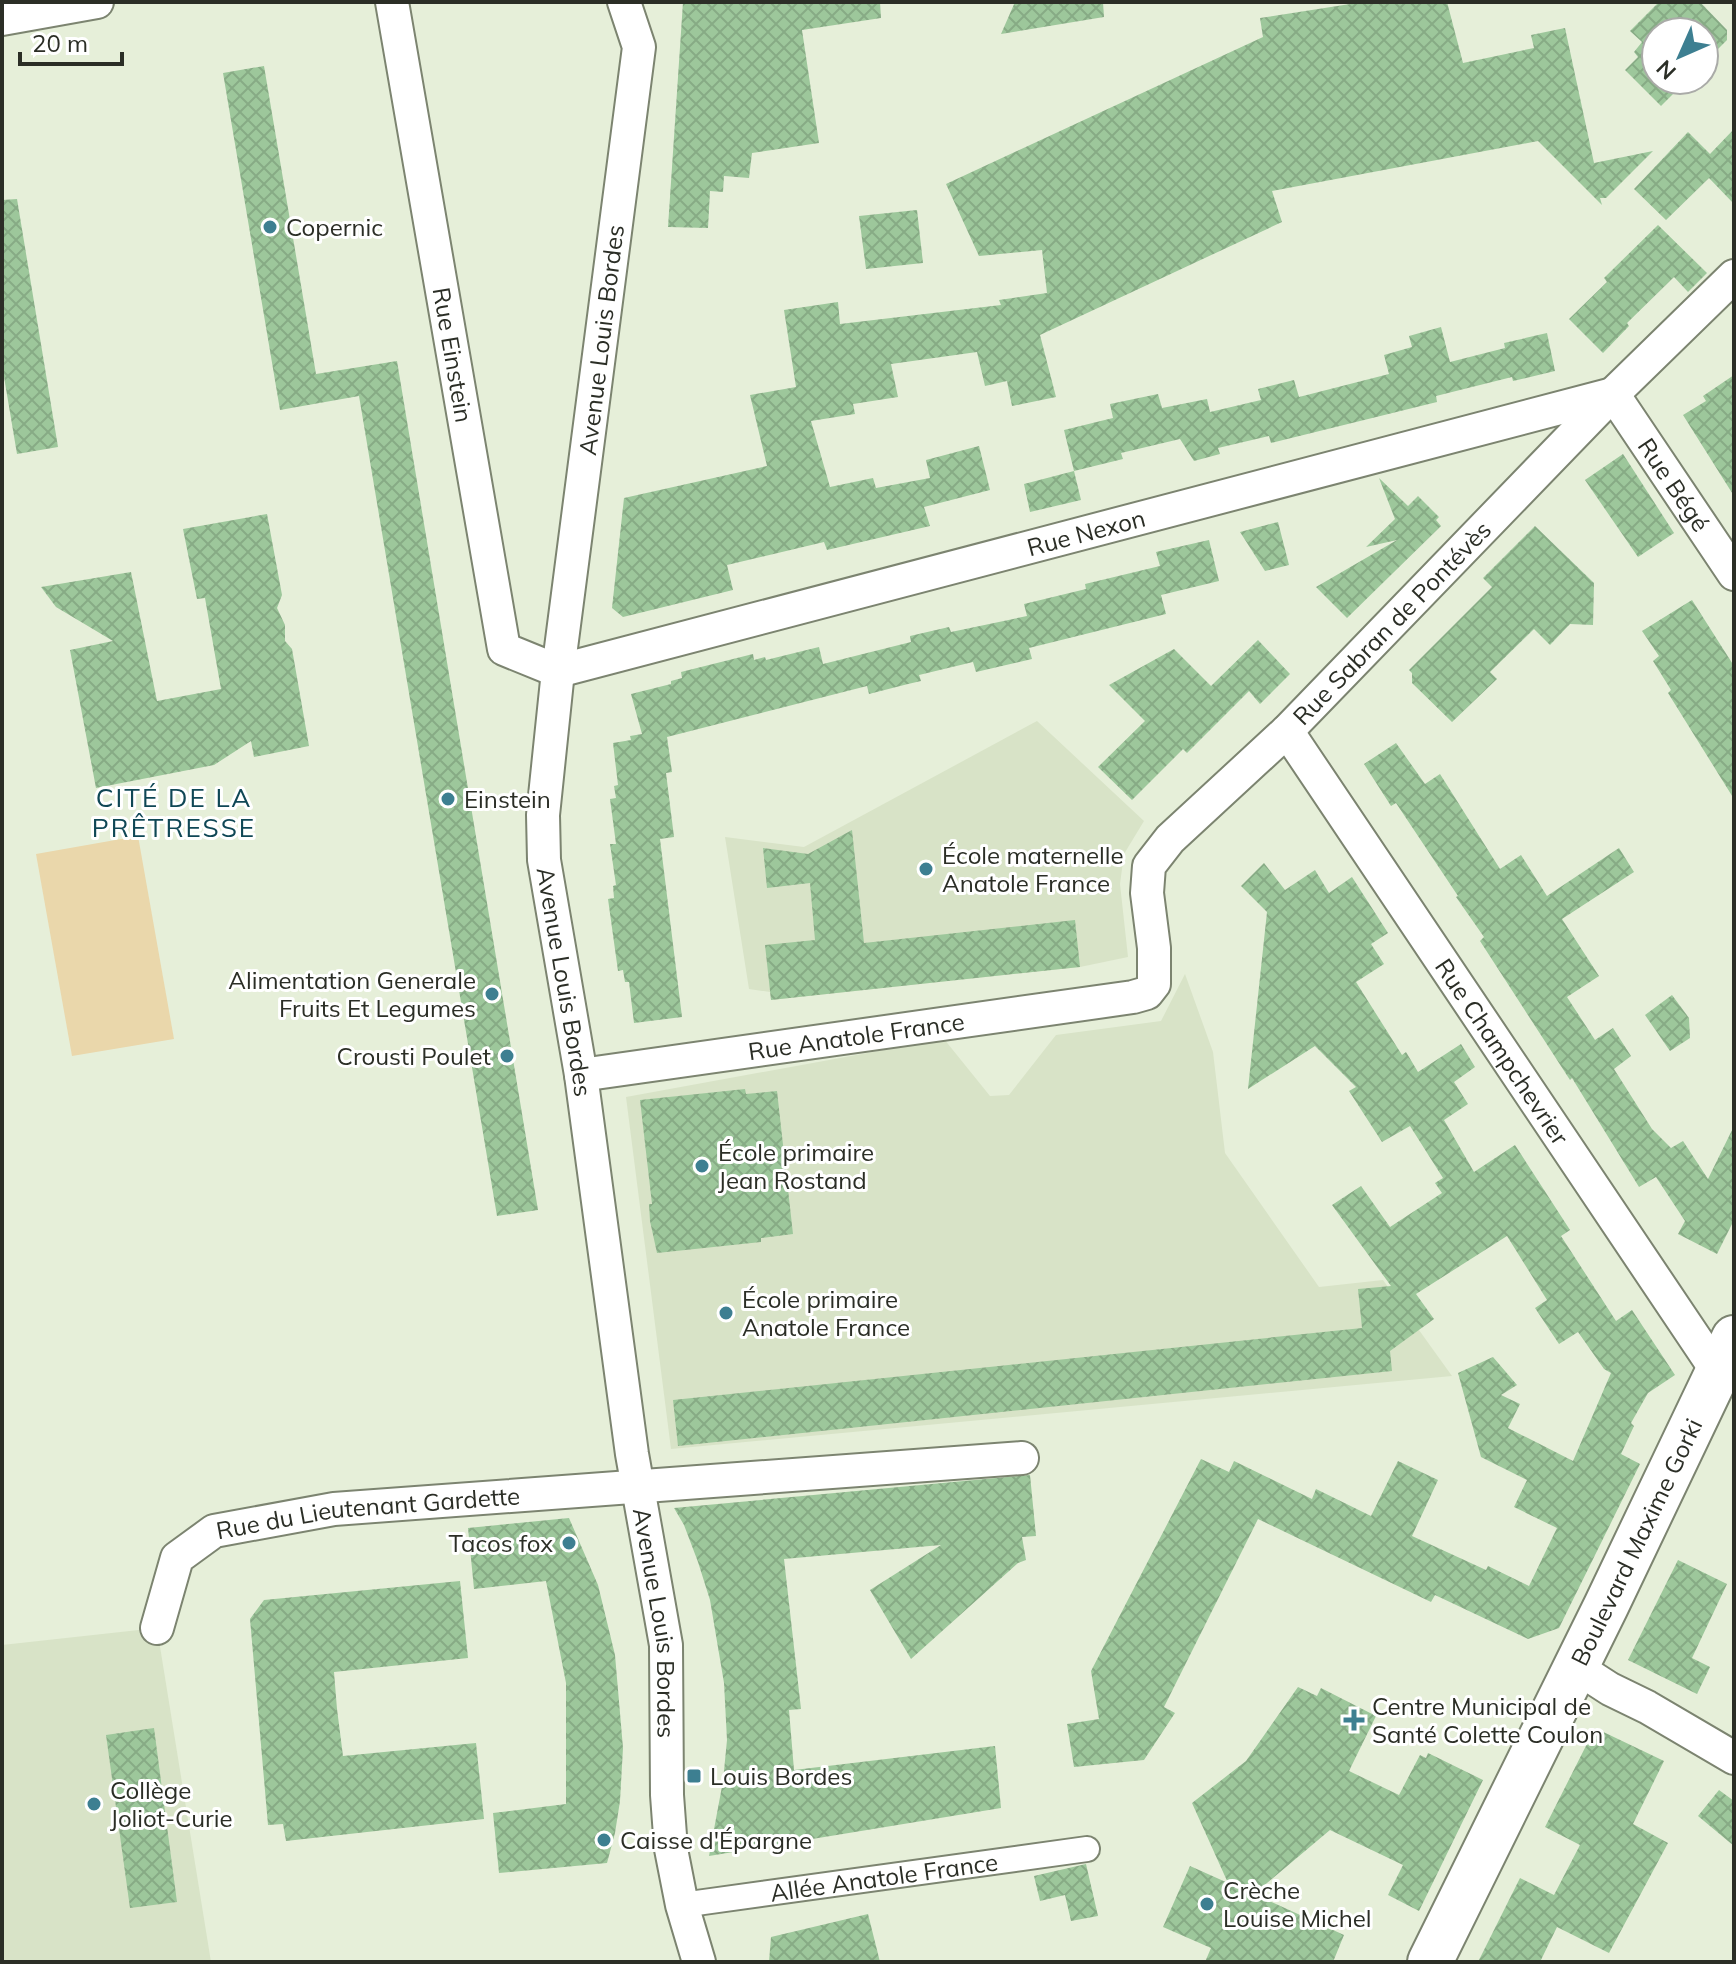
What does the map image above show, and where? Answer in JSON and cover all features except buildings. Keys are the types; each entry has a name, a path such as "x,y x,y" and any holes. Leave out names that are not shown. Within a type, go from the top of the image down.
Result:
{"main road":[{"name":"Boulevard Maxime Gorki","path":"1430,1962 1726,1354"}],"street":[{"path":"2,19 97,2"},
{"name":"Rue Einstein","path":"392,2 504,649 558,671"},
{"name":"Avenue Louis Bordes","path":"624,2 639,47 558,671 543,815 544,860 581,1075 632,1454 666,1645 668,1823 674,1872 699,1962"},
{"name":"Rue Sabran de Pontévès","path":"1133,997 1147,993 1154,984 1154,948 1147,893 1149,866 1170,839 1287,731 1613,394 1734,276"},
{"name":"Rue Nexon","path":"558,671 1613,394"},
{"name":"Rue Bégé","path":"1613,394 1734,574"},
{"name":"Rue Champchevrier","path":"1287,731 1726,1354"},
{"name":"Rue Anatole France","path":"581,1075 1133,997"},
{"name":"Rue du Lieutenant Gardette","path":"157,1628 177,1558 214,1531 334,1509 1022,1458"},
{"path":"1576,1667 1734,1758"},
{"name":"Allée Anatole France","path":"682,1905 1087,1849"}],"shaded area":[{"name":"École maternelle Anatole France","path":"1037,721 1144,821 1124,854 1120,884 1128,957 1080,967 771,1000 770,992 749,989 725,837 804,847"},
{"path":"138,836 174,1039 72,1056 36,854"},
{"path":"1185,974 1213,1052 1225,1153 1319,1287 1383,1280 1452,1376 671,1449 626,1097 944,1039 990,1096 1009,1095 1056,1035 1161,1021"},
{"name":"Collège Joliot-Curie","path":"157,1628 211,1962 2,1962 2,1645"}],"place":[{"name":"Copernic","path":"270,227"},
{"name":"Einstein","path":"448,799"},
{"name":"École maternelle Anatole France","path":"926,869"},
{"name":"Alimentation Generale Fruits Et Legumes","path":"492,994"},
{"name":"Crousti Poulet","path":"507,1056"},
{"name":"École primaire Jean Rostand","path":"702,1166"},
{"name":"École primaire Anatole France","path":"726,1313"},
{"name":"Tacos fox","path":"569,1543"},
{"name":"Centre Municipal de Santé Colette Coulon","path":"1354,1720"},
{"name":"Louis Bordes","path":"694,1776"},
{"name":"Collège Joliot-Curie","path":"94,1804"},
{"name":"Caisse d'Épargne","path":"604,1840"},
{"name":"Crèche Louise Michel","path":"1207,1904"}],"district":[{"name":"CITÉ DE LA PRÊTRESSE","path":"174,812"}]}
